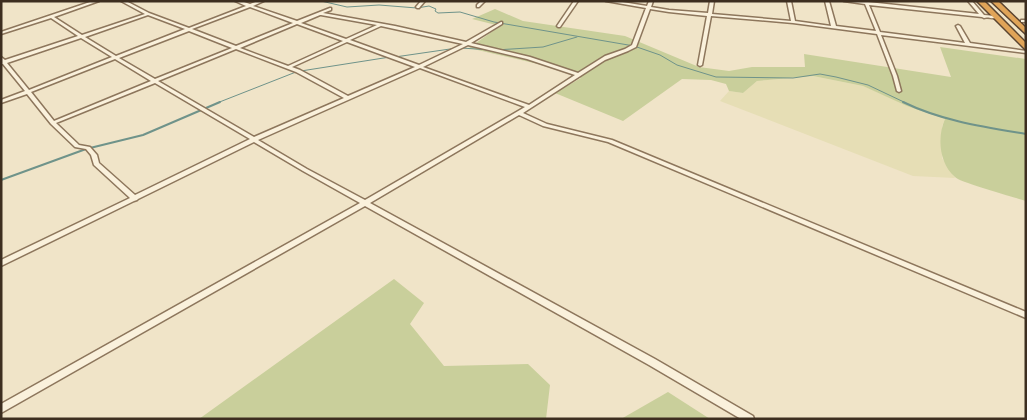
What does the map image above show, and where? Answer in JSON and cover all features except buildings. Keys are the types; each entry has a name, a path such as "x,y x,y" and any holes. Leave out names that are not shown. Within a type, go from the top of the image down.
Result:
{"highway":[{"path":"980,1 1026,50"},
{"path":"994,1 1026,32"}],"street":[{"path":"1,33 97,1"},
{"path":"123,1 148,14 190,29 236,49 288,67 348,98"},
{"path":"237,1 528,106"},
{"path":"1,102 262,1"},
{"path":"418,7 423,1"},
{"path":"478,6 483,1"},
{"path":"559,26 576,1"},
{"path":"608,1 648,8 793,22 878,34 1026,50"},
{"path":"1,409 519,113 613,53 629,50 634,46 651,1"},
{"path":"700,65 712,1"},
{"path":"789,1 793,22"},
{"path":"827,1 834,28"},
{"path":"846,1 996,17"},
{"path":"970,1 984,17"},
{"path":"867,2 899,92"},
{"path":"53,123 330,9"},
{"path":"135,199 96,164 94,155 88,148 77,146 53,123 2,61 148,14"},
{"path":"320,14 381,25 544,62 579,75"},
{"path":"52,17 154,82 255,139 305,170 366,202 750,419"},
{"path":"1,263 255,139 419,67 464,45 501,23"},
{"path":"288,67 381,25"},
{"path":"958,26 968,44"},
{"path":"519,113 545,125 610,141 1026,315"}],"shaded area":[{"path":"813,76 863,86 945,119 942,126 942,158 955,178 913,176 720,101 729,91 743,93 757,81"}],"green space":[{"path":"495,9 523,21 625,36 699,67 729,71 752,67 805,67 804,54 951,77 940,47 1026,59 1026,201 959,180 955,177 946,165 941,150 942,126 945,119 907,106 863,86 813,76 757,81 743,93 729,91 726,84 711,80 682,79 623,121 555,93 581,78 551,67 469,48 500,26 472,19"},
{"path":"394,279 424,303 410,324 444,366 528,364 550,385 546,419 199,419"},
{"path":"668,392 710,419 621,419"}],"waterway":[{"path":"321,1 347,7 379,5 417,8 429,6 436,9 435,11 438,13 460,12 494,22 634,46 660,55 677,65 716,77 793,78 820,74 868,85 906,103"},
{"path":"496,50 543,47 577,37"},
{"path":"395,57 457,48"},
{"path":"461,48 491,50"},
{"path":"301,71 390,57"},
{"path":"217,103 296,72"},
{"path":"90,148 143,135 220,102"},
{"path":"903,102 948,119 1026,134"},
{"path":"1,180 86,149"}]}
